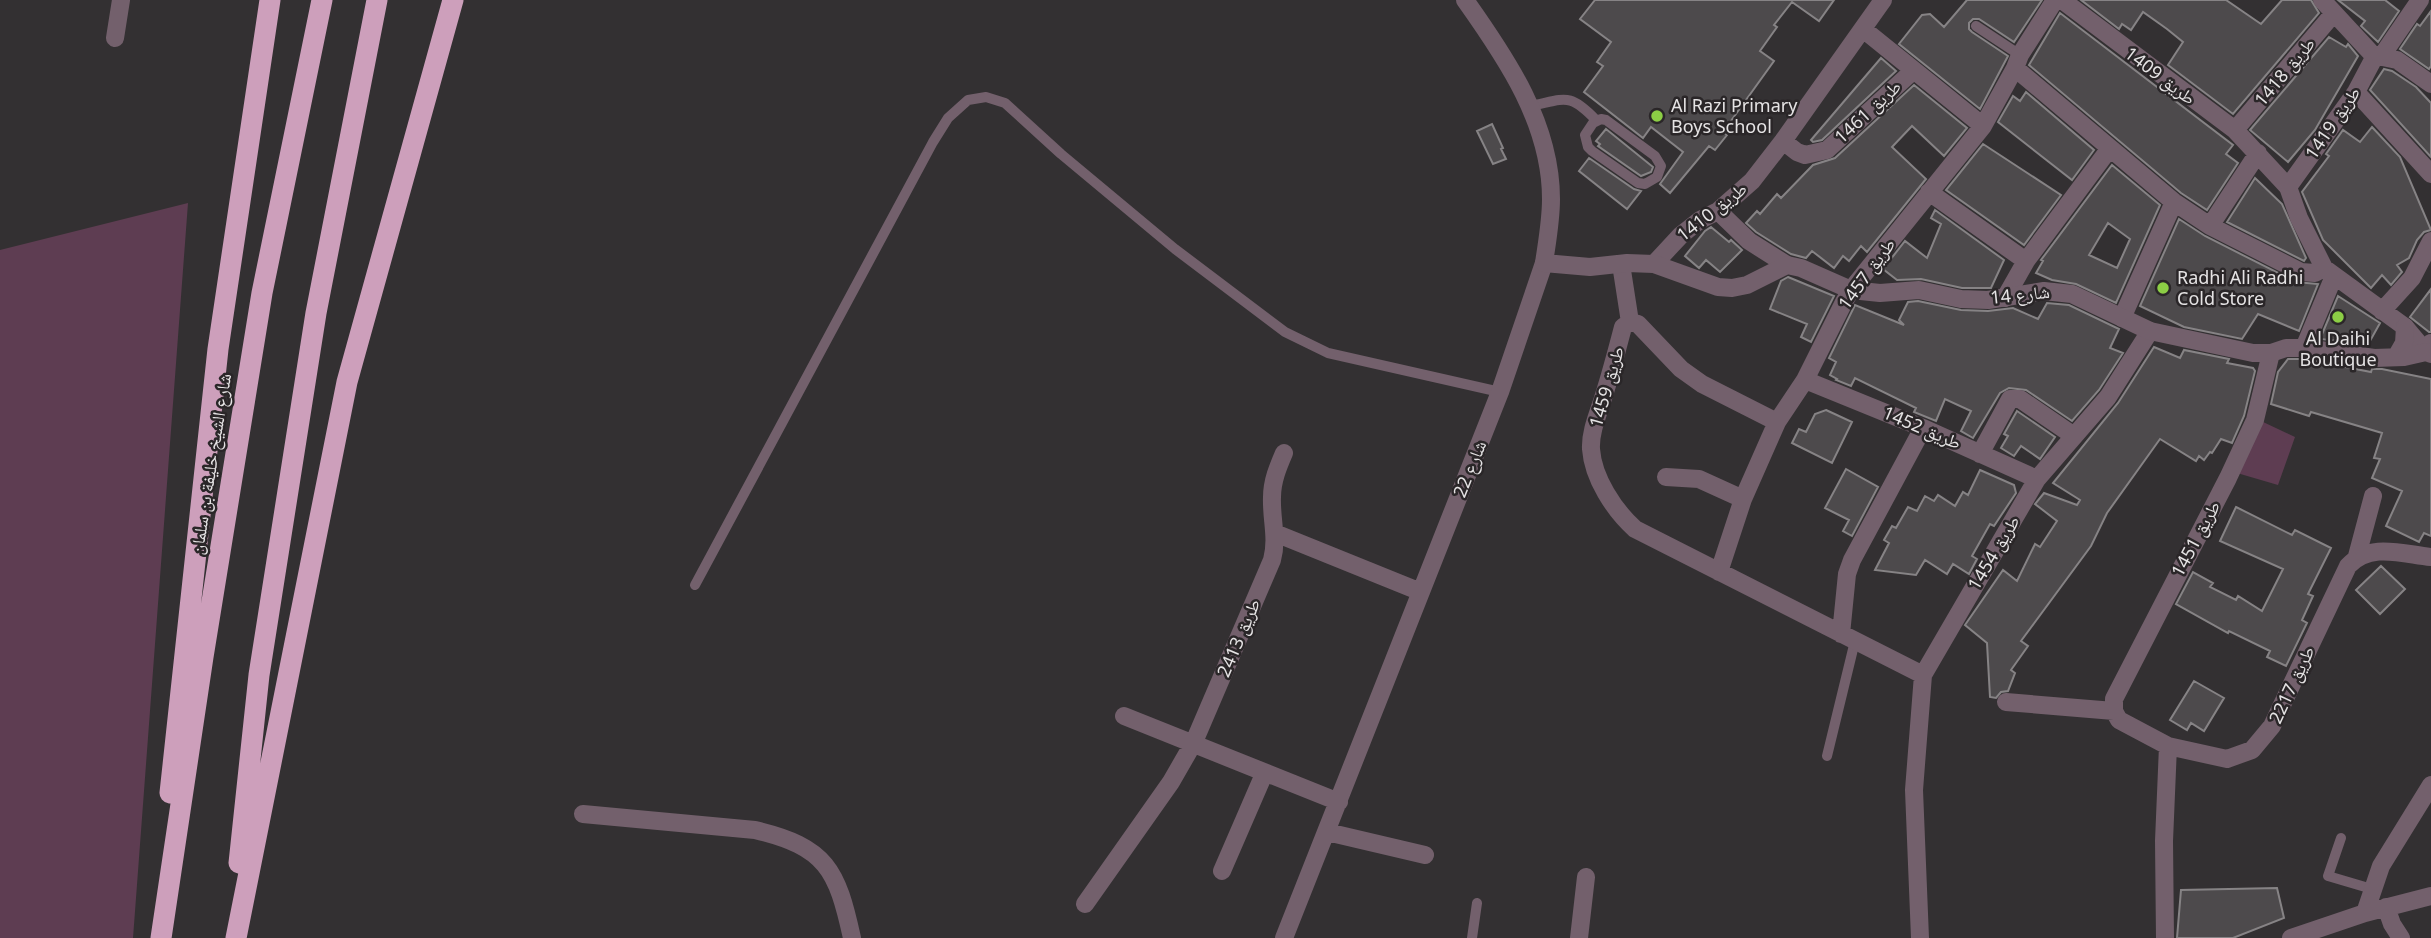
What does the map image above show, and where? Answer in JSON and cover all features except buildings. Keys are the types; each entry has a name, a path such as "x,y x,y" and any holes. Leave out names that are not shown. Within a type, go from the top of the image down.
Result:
{"highway":[{"path":"159,938 178,698 218,349 270,0"},
{"name":"شارع الشيخ خليفة بن سلمان","path":"159,938 262,293 322,0"},
{"path":"233,938 259,675 316,313 377,0"},
{"path":"233,938 347,382 453,0"}],"street":[{"path":"115,38 121,0"},
{"name":"شارع 22","path":"1284,938 1500,393 1544,263 1550,222 1550,174 1546,151 1530,106 1500,52 1465,0"},
{"name":"طريق 1410","path":"1654,264 1681,234 1718,211 1752,181 1883,0"},
{"name":"طريق 1457","path":"1719,572 1743,499 1777,422 1805,380 1851,290 1983,126 2017,62 2055,0"},
{"name":"طريق 1409","path":"2062,0 2235,130 2288,187 2299,218 2329,272 2405,327 2429,350"},
{"name":"طريق 1419","path":"2288,187 2420,0"},
{"name":"طريق 1418","path":"2235,130 2328,7 2378,57 2397,60 2431,84"},
{"name":"طريق 1461","path":"1863,29 1983,126"},
{"path":"2017,62 2110,148 2174,202 2210,226 2301,272 2329,272 2304,348"},
{"name":"طريق 1461","path":"1783,141 1805,155 1827,149 1914,70"},
{"path":"2356,92 2431,174"},
{"path":"2005,298 2026,261 2110,148"},
{"path":"2210,226 2258,153"},
{"path":"1929,192 2026,261"},
{"path":"2122,318 2174,202"},
{"path":"1718,211 1749,241 1787,265"},
{"path":"2382,311 2412,278 2431,241"},
{"path":"1544,263 1590,267 1654,264 1704,283 1732,288 1748,285 1787,265"},
{"path":"1621,264 1630,322"},
{"name":"شارع 14","path":"1787,265 1814,273 1851,290 1880,293 1919,290 1961,299 2005,298 2059,291 2072,294 2150,331 2253,353 2304,348 2374,358 2396,357 2429,350"},
{"name":"طريق 1459","path":"1777,422 1702,384 1681,369 1638,324 1630,322 1623,327 1594,426 1591,449 1596,471 1606,493 1635,529 1923,675"},
{"path":"2396,357 2404,343 2405,327"},
{"name":"طريق 1454","path":"1923,675 2037,479 2108,397 2150,331"},
{"name":"طريق 1451","path":"2116,715 2114,699 2255,420 2271,353"},
{"name":"طريق 1452","path":"1805,380 1923,428 2037,479"},
{"path":"1980,454 2010,399 2020,399 2074,436"},
{"path":"1848,637 1847,573 1923,428"},
{"name":"طريق 2413","path":"1086,904 1171,782 1194,743 1272,560 1275,533 1272,495 1278,466 1284,453"},
{"path":"1666,477 1699,479 1743,499"},
{"name":"طريق 2217","path":"2116,715 2168,746 2227,759 2252,750 2273,726 2342,577 2357,556 2373,496"},
{"path":"1275,533 1421,592"},
{"path":"2357,556 2370,551 2431,557"},
{"path":"1920,938 1914,790 1923,675"},
{"path":"2006,702 2116,715"},
{"path":"1124,716 1339,802"},
{"path":"2165,938 2164,841 2168,746"},
{"path":"1222,871 1264,774"},
{"path":"2365,913 2372,888 2391,846 2431,785"},
{"path":"583,814 755,830 780,836 823,862 833,873 852,938"},
{"path":"1327,832 1425,855"},
{"path":"1579,938 1587,877"},
{"path":"2291,938 2365,913 2431,896"},
{"path":"2386,907 2401,938"}],"lane":[{"path":"1976,26 2017,62"},
{"path":"695,584 933,142 948,118 968,100 986,97 1005,103 1061,154 1175,248 1285,332 1328,353 1500,393"},
{"path":"1530,106 1559,100 1579,103 1596,120 1606,120 1655,156 1661,166 1657,177 1652,181 1638,183 1592,151 1585,135 1596,120"},
{"path":"1827,756 1848,637"},
{"path":"2341,838 2328,876 2372,888"},
{"path":"1472,938 1477,903"}],"shaded area":[{"path":"188,203 133,938 0,938 0,250"},
{"path":"2261,421 2295,437 2278,485 2237,473"}],"place":[{"name":"Al Razi Primary Boys School","path":"1657,116"},
{"name":"Radhi Ali Radhi Cold Store","path":"2163,288"},
{"name":"Al Daihi Boutique","path":"2338,317"}]}
